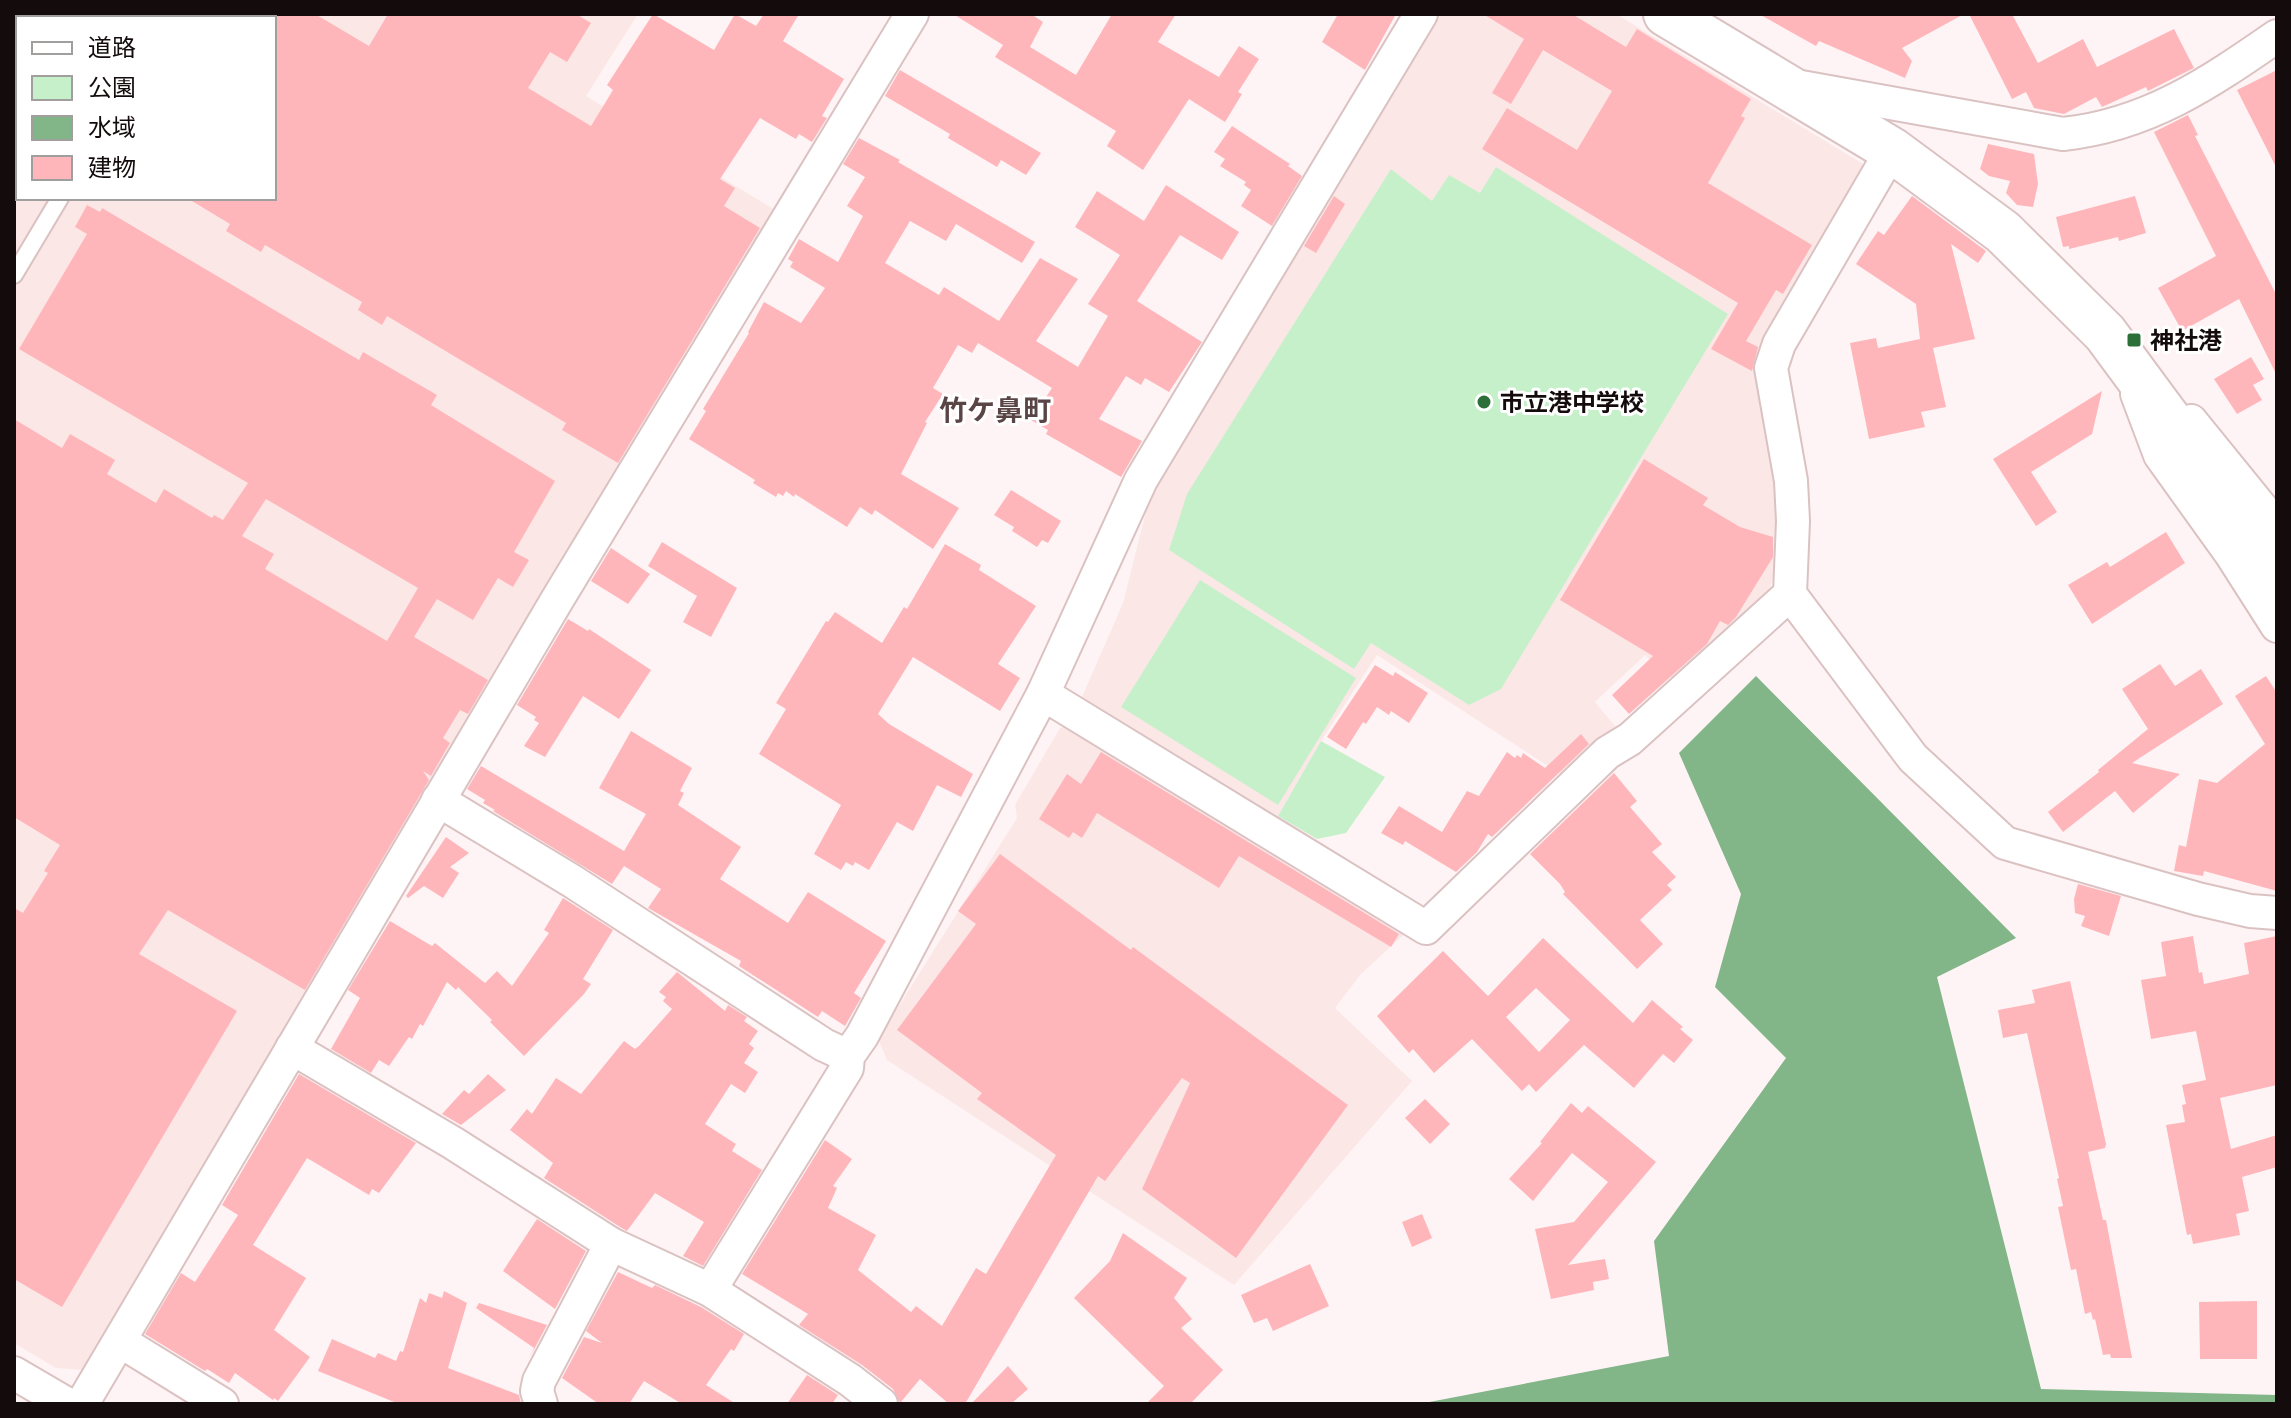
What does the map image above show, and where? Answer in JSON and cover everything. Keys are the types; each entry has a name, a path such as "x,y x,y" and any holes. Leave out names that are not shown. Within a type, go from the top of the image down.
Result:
{"main road":[{"path":"1666,14 1892,150 2003,232 2114,346 2170,421 2277,579"}],"street":[{"path":"82,1404 438,800 912,14"},
{"path":"710,1290 847,1068 848,1056 862,1036 1043,694 1141,480 1421,14"},
{"path":"1782,83 2063,134 2136,119 2211,82 2277,36"},
{"path":"1892,150 1779,344 1771,368 1791,481 1790,594 1913,758 2005,843 2198,899 2250,911 2277,913"},
{"path":"2114,346 2185,413 2277,527"},
{"path":"2114,346 2160,455 2231,554 2277,626"},
{"path":"1043,694 1426,928 1607,753 1630,739 1790,594"},
{"path":"438,800 572,881 824,1045 848,1056"},
{"path":"292,1048 453,1143 611,1244 710,1290 850,1380 881,1404"},
{"path":"541,1404 537,1391 539,1381 611,1244"},
{"path":"120,1341 222,1404"},
{"path":"14,1373 67,1404"}],"lane":[{"path":"14,275 59,200"}],"shaded area":[{"path":"14,14 638,14 586,96 782,214 84,1370 56,1368 14,1343"},
{"name":"市立港中学校","path":"1434,14 1616,14 1868,167 1770,338 1780,505 1777,562 1767,599 1676,682 1645,655 1595,702 1620,732 1568,779 1377,655 1321,741 1278,816 1082,697 1123,603 1151,492"},
{"path":"1074,724 1412,927 1361,974 1335,1008 1412,1081 1234,1285 887,1060 878,1039 1017,818 1015,805 1060,728"}],"green space":[{"path":"1496,167 1728,314 1501,689 1469,705 1371,643 1354,669 1169,550 1187,494 1391,169 1432,201 1449,175 1480,193"},
{"path":"1200,580 1356,678 1278,805 1121,707"},
{"path":"1321,741 1385,777 1346,833 1317,839 1278,816"}],"water":[{"path":"1756,676 2016,938 1937,977 2041,1389 2277,1395 2277,1404 1419,1404 1669,1356 1654,1241 1786,1058 1715,987 1741,894 1679,753"}],"building":[{"path":"315,14 369,46 388,14 576,14 591,23 567,62 550,52 528,88 591,126 613,90 607,85 653,14 714,50 735,14 756,26 764,14 799,14 783,41 844,79 822,116 827,118 812,142 799,134 796,139 760,118 720,179 735,188 724,206 760,228 618,463 562,430 566,423 387,316 382,325 358,310 362,302 265,245 261,252 226,231 230,224 190,200 276,200 274,16"},
{"path":"953,14 1031,14 1043,22 1030,47 1076,75 1112,14 1176,14 1158,42 1219,77 1239,46 1259,59 1238,92 1242,94 1225,122 1189,99 1143,170 1107,146 1116,131 995,57 1003,45"},
{"path":"1338,14 1396,14 1365,70 1322,42"},
{"path":"1483,14 1572,14 1626,47 1637,29 1751,99 1741,116 1745,118 1708,183 1812,245 1783,294 1776,290 1746,341 1758,347 1752,371 1711,349 1738,303 1482,149 1507,108 1577,150 1612,91 1543,50 1511,104 1492,93 1524,39"},
{"path":"1759,14 1964,14 1902,48 1912,61 1905,78 1819,41 1816,46"},
{"path":"1969,14 2012,14 2038,63 2083,39 2097,67 2174,29 2194,68 2148,91 2146,87 2102,107 2096,97 2064,114 2034,108 2026,92 2012,99"},
{"path":"900,70 1041,153 1026,175 1001,160 997,167 948,138 950,134 885,96"},
{"path":"2277,70 2277,169 2237,90"},
{"path":"2188,115 2198,135 2195,136 2277,296 2277,376 2239,299 2182,331 2158,288 2216,256 2154,132"},
{"path":"1232,126 1290,164 1288,166 1302,176 1272,226 1241,206 1251,190 1244,185 1246,182 1220,166 1225,159 1214,152"},
{"path":"859,138 1035,242 1022,263 956,224 946,241 910,221 885,263 939,295 944,287 999,321 1040,258 1078,279 1036,341 1078,367 1108,316 1088,304 1120,255 1075,227 1097,191 1144,221 1166,185 1239,232 1222,260 1180,235 1137,301 1202,342 1169,392 1145,378 1141,385 1126,376 1099,419 1142,441 1121,477 1046,434 1048,430 1031,420 1052,388 978,343 972,353 958,345 933,388 943,394 925,422 901,474 959,508 933,549 875,510 872,515 860,507 847,527 795,494 794,497 786,491 783,496 778,493 776,497 753,483 755,480 689,439 764,302 801,323 825,288 790,267 793,262 788,259 799,239 838,262 863,216 847,206 865,177 843,164"},
{"path":"1988,144 2034,154 2038,184 2033,207 2017,205 2006,193 2010,181 1989,176 1980,169"},
{"path":"1334,196 1345,204 1316,253 1304,246"},
{"path":"1912,196 1986,251 1978,263 1951,244 1975,339 1933,348 1946,407 1921,412 1925,427 1869,439 1850,343 1876,338 1878,348 1920,339 1916,304 1856,264 1878,231 1884,235"},
{"path":"2135,196 2146,233 2119,241 2118,237 2069,249 2069,246 2063,247 2056,217"},
{"path":"87,205 100,212 102,208 359,360 363,352 437,395 431,405 555,481 514,552 529,560 513,587 498,578 473,620 437,599 414,637 488,680 468,714 460,710 443,738 450,743 431,776 423,771 429,780 305,990 168,910 139,954 237,1011 62,1307 14,1279 14,908 23,913 48,873 44,871 60,845 14,817 14,419 62,448 70,434 115,460 107,474 156,503 164,489 212,518 214,515 223,520 248,483 19,349 87,234 75,227","holes":["266,499 418,588 387,641 265,569 274,554 242,536"]},
{"path":"2251,357 2264,379 2253,385 2262,400 2237,414 2214,379"},
{"path":"2102,391 2092,434 2031,472 2057,512 2036,526 1993,459"},
{"path":"1644,459 1708,498 1703,505 1740,527 1773,537 1773,557 1736,617 1728,625 1720,621 1707,644 1629,714 1612,695 1653,656 1560,600"},
{"path":"1011,490 1061,521 1048,543 1042,540 1037,547 994,515"},
{"path":"2166,532 2185,563 2092,624 2068,585 2107,562 2110,567"},
{"path":"662,542 737,588 711,637 683,622 697,596 648,566"},
{"path":"945,544 981,565 979,570 1036,606 998,664 1020,678 1000,711 913,657 878,714 889,724 973,774 961,797 937,785 913,831 897,822 869,870 855,862 853,866 846,862 841,870 814,854 841,805 759,754 786,709 776,703 826,621 835,612 882,643 904,607 907,609"},
{"path":"611,548 650,574 628,604 591,581"},
{"path":"568,619 589,629 651,670 619,719 583,696 545,757 524,746 539,723 534,720 536,717 517,705"},
{"path":"2160,664 2175,686 2201,669 2223,704 2132,763 2180,774 2133,813 2115,791 2063,832 2048,812 2148,729 2122,689"},
{"path":"1375,665 1393,676 1395,672 1428,693 1409,723 1391,711 1389,715 1377,707 1346,749 1327,737"},
{"path":"2266,676 2277,693 2277,891 2204,871 2203,876 2174,871 2179,845 2186,847 2199,779 2217,783 2265,744 2235,696"},
{"path":"631,731 692,768 680,791 684,793 678,805 741,847 720,879 788,923 808,892 886,941 854,993 861,998 845,1026 822,1011 818,1017 739,966 741,961 648,908 661,889 624,866 612,884 493,811 483,803 485,800 467,789 481,766 624,851 646,814 599,788"},
{"path":"1581,734 1589,744 1492,837 1488,834 1477,852 1456,872 1405,841 1403,845 1381,833 1399,806 1442,832 1467,791 1479,796 1507,752 1515,758 1517,755 1521,758 1523,753 1545,768"},
{"path":"1101,752 1399,934 1391,947 1239,856 1219,888 1097,813 1082,838 1073,832 1069,838 1039,819 1067,774 1081,784"},
{"path":"1614,773 1637,801 1630,807 1662,844 1652,852 1676,877 1667,885 1672,890 1640,920 1663,944 1637,969 1563,894 1565,892 1560,884 1530,854"},
{"path":"446,837 469,853 450,867 459,873 443,898 424,886 408,898 406,896"},
{"path":"1000,854 1348,1105 1236,1258 1142,1189 1190,1083 1182,1078 1105,1181 1098,1176 965,1404 949,1404 920,1379 900,1403 893,1389 862,1365 799,1325 808,1314 742,1274 825,1140 852,1159 833,1186 837,1188 828,1208 876,1235 858,1270 911,1312 916,1306 942,1326 976,1268 986,1274 1056,1155 977,1099 982,1093 897,1030 976,924 958,911"},
{"path":"2078,884 2121,896 2109,936 2081,926 2085,916 2075,913 2074,899"},
{"path":"563,898 613,930 583,979 591,984 584,994 524,1056 458,987 456,990 447,982 423,1026 420,1024 412,1039 409,1037 389,1066 379,1060 371,1073 331,1049 360,998 348,990 390,921 432,946 435,943 485,983 497,971 512,986 549,933 544,930"},
{"path":"2193,936 2199,973 2202,972 2204,984 2249,974 2244,943 2277,936 2277,1085 2220,1098 2231,1149 2277,1135 2277,1167 2242,1177 2249,1211 2236,1214 2240,1235 2193,1244 2191,1234 2187,1235 2166,1125 2185,1122 2182,1105 2186,1104 2182,1085 2206,1080 2196,1031 2151,1039 2141,980 2166,976 2161,942"},
{"path":"1543,938 1633,1023 1652,1000 1693,1040 1674,1063 1663,1054 1634,1088 1584,1045 1536,1092 1529,1084 1522,1091 1472,1039 1434,1073 1413,1049 1409,1053 1377,1016 1443,951 1488,996","holes":["1536,988 1570,1020 1539,1052 1506,1017"]},
{"path":"677,972 725,1011 728,1005 747,1017 744,1021 758,1031 749,1044 754,1048 744,1063 758,1072 745,1093 731,1084 705,1124 736,1144 732,1151 762,1170 703,1266 683,1256 704,1222 655,1193 627,1231 544,1178 553,1163 510,1130 527,1109 532,1114 556,1078 581,1094 624,1041 635,1049 639,1046 672,1009 663,1001 666,997 659,992"},
{"path":"2070,981 2106,1144 2105,1148 2088,1152 2103,1220 2106,1220 2132,1358 2103,1355 2095,1319 2091,1312 2085,1314 2076,1269 2071,1270 2058,1207 2063,1206 2059,1178 2027,1033 2003,1038 1998,1010 2035,1003 2032,990"},
{"path":"299,1074 416,1143 379,1193 372,1189 369,1195 307,1158 253,1245 306,1278 274,1330 310,1357 278,1401 235,1373 229,1383 207,1369 205,1371 145,1334 181,1273 195,1282 238,1215 222,1205"},
{"path":"488,1074 506,1090 461,1125 442,1114 464,1090 469,1094"},
{"path":"1425,1099 1450,1124 1430,1144 1405,1118"},
{"path":"1571,1103 1582,1113 1588,1106 1656,1162 1568,1265 1605,1259 1609,1279 1593,1282 1594,1290 1551,1299 1535,1229 1574,1222 1608,1182 1572,1153 1533,1201 1509,1179 1542,1143"},
{"path":"1422,1214 1432,1238 1412,1247 1402,1222"},
{"path":"537,1219 586,1251 555,1309 503,1271"},
{"path":"1123,1233 1187,1278 1174,1298 1192,1319 1181,1328 1223,1370 1190,1404 1146,1404 1164,1386 1074,1298 1110,1261"},
{"path":"1310,1264 1329,1306 1273,1331 1267,1318 1254,1323 1241,1295"},
{"path":"618,1272 701,1307 744,1334 706,1385 736,1404 682,1404 644,1381 629,1404 599,1404 562,1378 584,1337 602,1343 586,1331"},
{"path":"444,1291 467,1303 448,1368 519,1395 521,1404 399,1404 318,1371 332,1339 375,1358 378,1353 396,1361 400,1351 403,1352 420,1298 426,1303 429,1293 442,1298"},
{"path":"2257,1301 2257,1359 2200,1359 2199,1302"},
{"path":"479,1303 547,1325 530,1357 534,1348 476,1308"},
{"path":"1008,1366 1028,1389 1011,1404 971,1404"},
{"path":"807,1375 838,1395 832,1404 787,1404"}],"place":[{"name":"神社港","path":"2134,340"},
{"name":"市立港中学校","path":"1484,402"}],"district":[{"name":"竹ケ鼻町","path":"995,409"}]}
